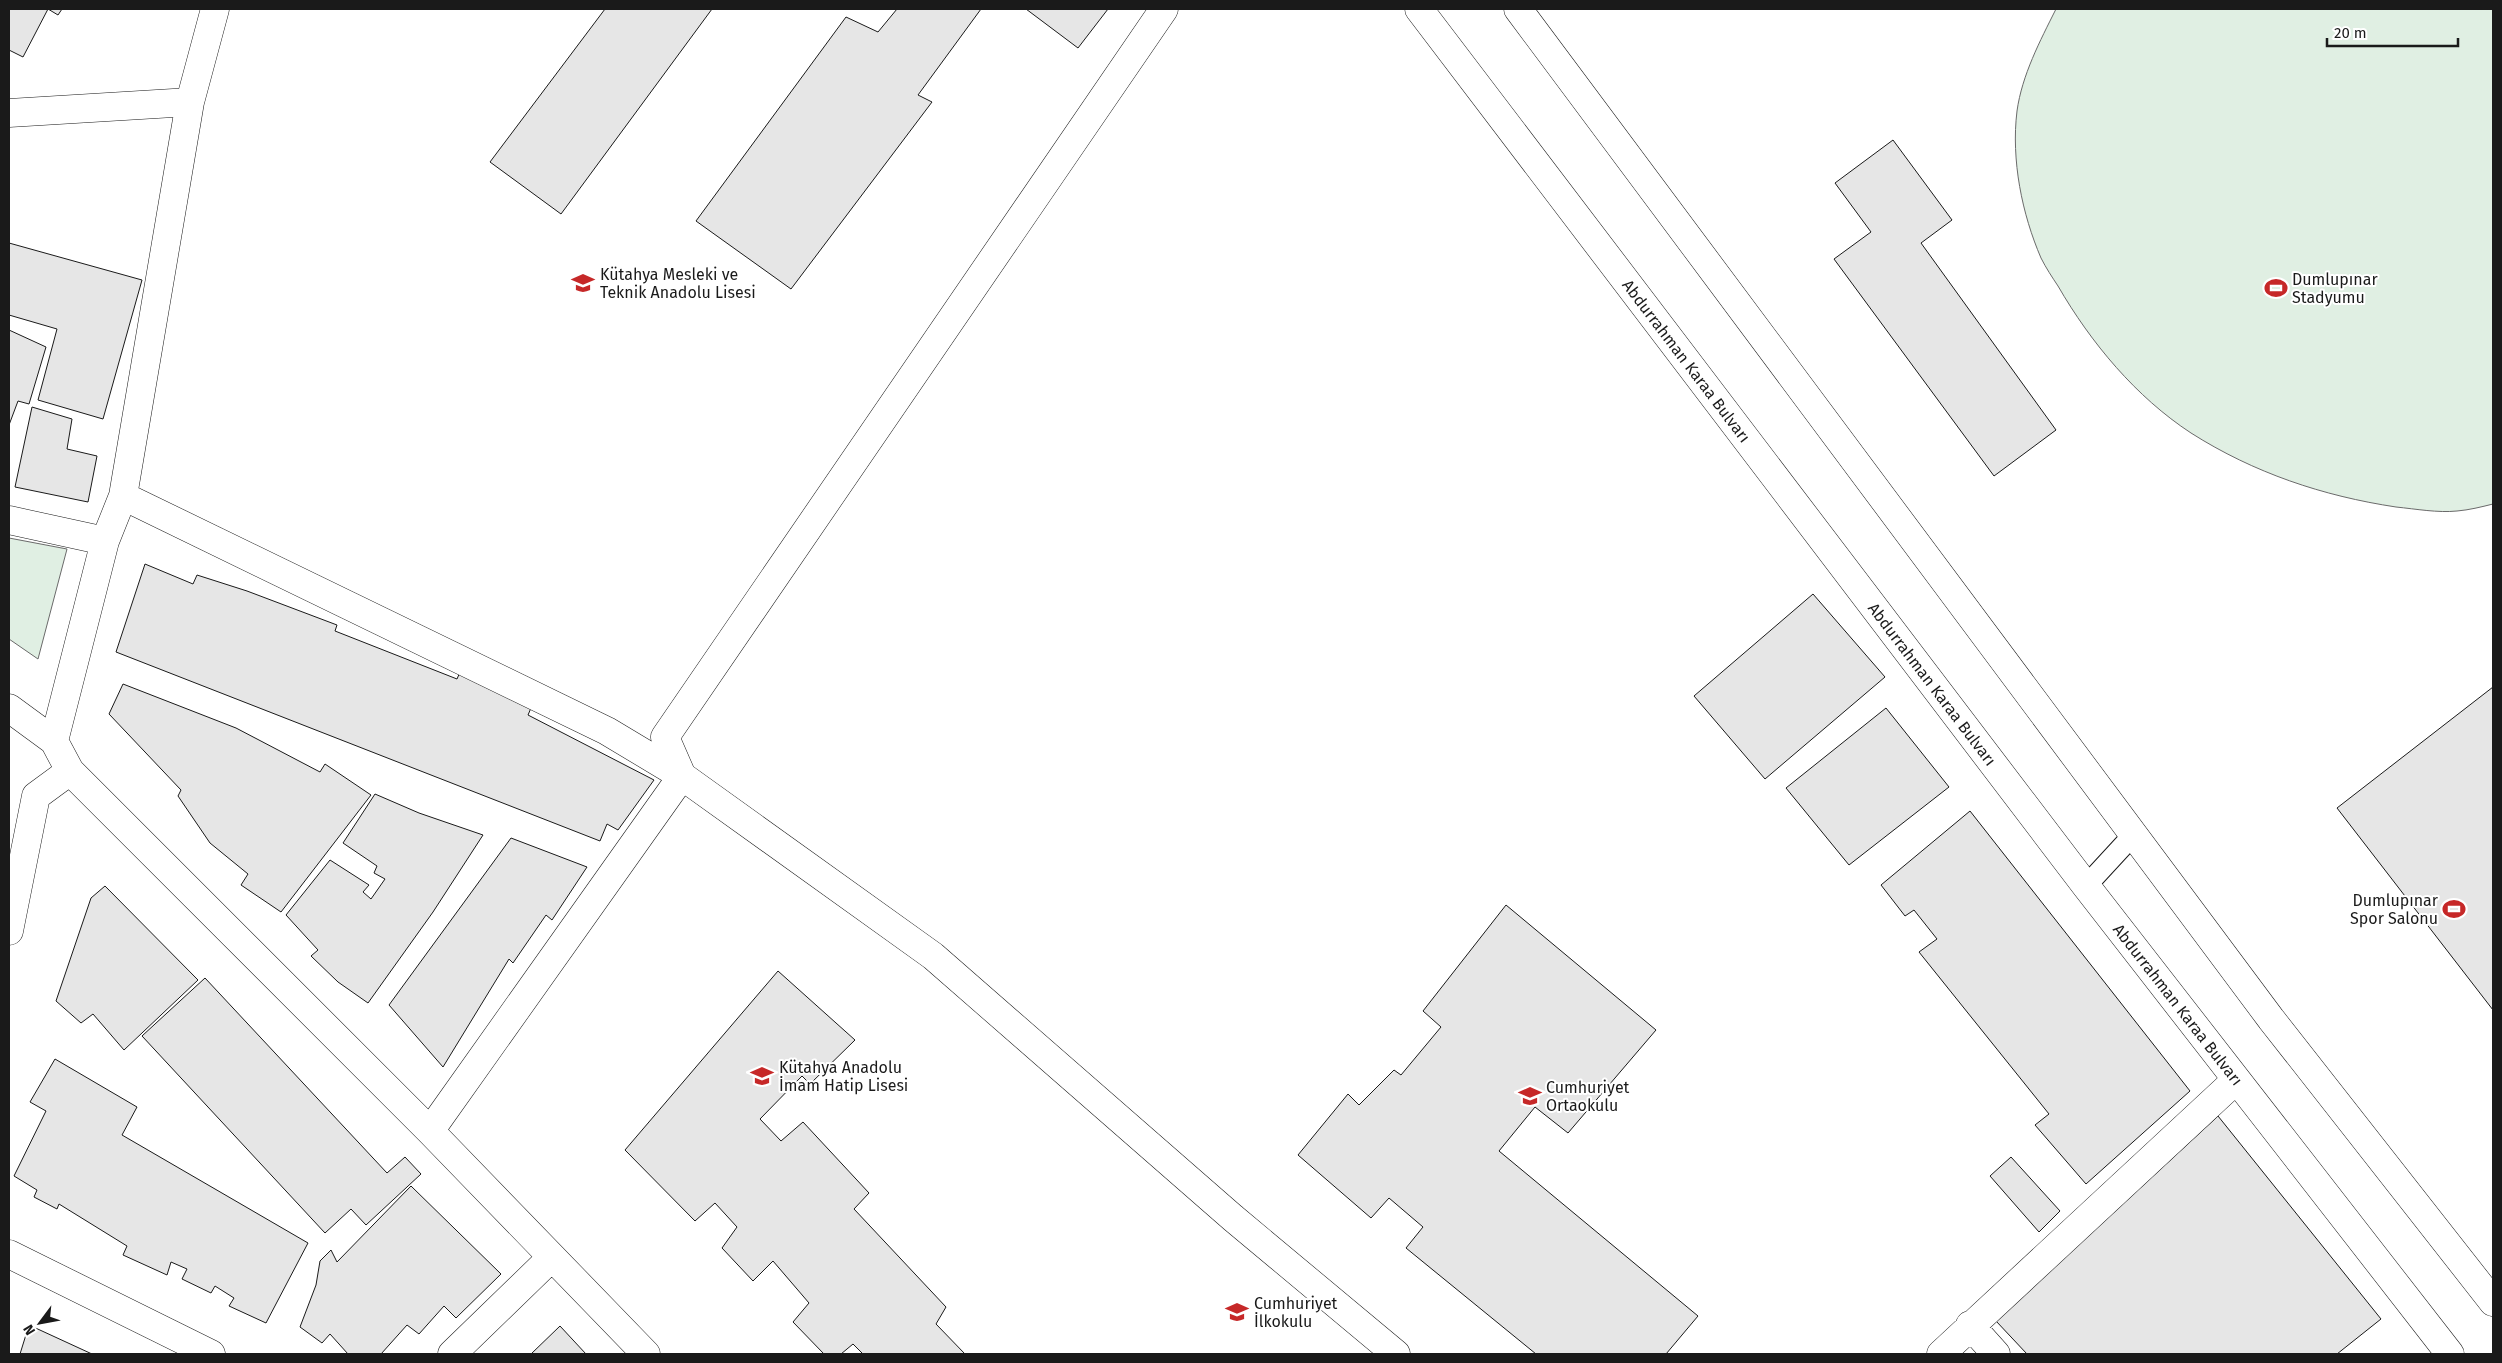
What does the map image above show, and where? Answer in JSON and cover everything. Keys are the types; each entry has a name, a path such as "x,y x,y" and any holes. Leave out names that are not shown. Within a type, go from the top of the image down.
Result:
{"street":[{"path":"54,740 104,542 123,496 190,102 215,9"},
{"path":"682,776 665,737 1164,9"},
{"name":"Abdurrahman Karaa Bulvarı","path":"1419,9 2086,886 2450,1354"},
{"path":"1518,9 2133,835 2272,1019 2493,1302"},
{"path":"9,113 190,102"},
{"path":"123,496 607,731 682,776 933,956 1233,1218 1396,1354"},
{"path":"9,520 104,542"},
{"path":"9,708 54,740 70,771 430,1131 646,1354"},
{"path":"9,932 36,796 70,771"},
{"path":"430,1131 682,776"},
{"path":"1941,1354 2236,1080"},
{"path":"9,1254 211,1354"},
{"path":"452,1354 551,1258"},
{"path":"1970,1326 1996,1354"}],"lane":[{"path":"2086,886 2133,835"}],"green space":[{"name":"Dumlupınar Stadyumu","path":"2056,9 2493,9 2493,504 2457,511 2419,510 2342,496 2290,481 2239,460 2191,433 2152,403 2116,367 2085,328 2043,262 2034,241 2023,205 2016,148 2019,98 2032,58"},
{"path":"9,538 67,549 38,659 9,639"}],"building":[{"path":"9,9 48,9 23,57 9,50"},
{"path":"48,9 62,9 58,15"},
{"path":"605,9 712,9 561,214 490,162"},
{"path":"897,9 981,9 918,95 932,102 791,289 696,221 846,17 878,32"},
{"path":"1026,9 1108,9 1078,48"},
{"path":"1893,140 1952,220 1921,243 2056,430 1994,476 1834,259 1871,232 1835,183"},
{"path":"9,243 142,280 103,419 38,400 57,329 9,315"},
{"path":"9,330 46,347 29,404 18,401 9,425"},
{"path":"32,407 72,419 67,449 97,456 88,502 15,487"},
{"path":"145,564 193,584 197,575 247,591 337,625 335,631 457,679 460,672 531,708 528,715 654,780 618,830 607,824 600,841 116,652"},
{"path":"1813,594 1885,677 1765,779 1694,696"},
{"path":"123,684 236,728 320,772 325,764 371,795 281,912 241,885 248,874 210,843 178,796 181,790 109,714"},
{"name":"Dumlupınar Spor Salonu","path":"2493,687 2493,1010 2337,808"},
{"path":"1886,708 1949,787 1849,865 1786,788"},
{"path":"375,794 419,813 483,835 433,912 368,1003 338,982 311,956 318,950 286,915 330,860 369,885 363,892 371,899 385,879 374,873 377,866 343,843"},
{"path":"1970,811 2190,1091 2086,1184 2035,1125 2049,1114 1919,952 1937,939 1914,910 1905,916 1881,885"},
{"path":"511,838 587,867 552,920 546,915 513,963 509,959 443,1067 389,1005"},
{"path":"105,886 198,980 124,1050 93,1014 81,1023 56,1001 91,898"},
{"path":"1506,905 1656,1030 1568,1133 1535,1107 1499,1151 1698,1316 1666,1354 1536,1354 1406,1248 1423,1227 1389,1198 1371,1218 1298,1155 1348,1094 1359,1105 1394,1070 1401,1075 1441,1027 1423,1011"},
{"path":"778,971 855,1040 810,1084 802,1076 760,1119 781,1141 803,1122 869,1193 854,1209 946,1307 936,1324 965,1354 863,1354 853,1344 841,1354 824,1354 793,1322 809,1303 773,1261 753,1281 722,1248 737,1227 715,1203 695,1221 625,1150"},
{"path":"205,978 387,1173 405,1157 421,1174 366,1225 351,1209 325,1233 142,1036"},
{"path":"55,1059 137,1107 122,1135 308,1243 266,1323 229,1306 234,1298 215,1286 211,1293 182,1279 187,1269 171,1262 167,1275 123,1255 127,1246 59,1204 57,1209 34,1197 37,1190 14,1176 46,1111 30,1102"},
{"path":"2218,1116 2381,1319 2337,1354 2027,1354 1996,1321"},
{"path":"2011,1157 2060,1211 2039,1232 1990,1176"},
{"path":"411,1186 501,1274 456,1318 444,1306 419,1334 407,1325 381,1354 348,1354 330,1334 322,1343 300,1327 316,1285 320,1261 331,1250 337,1262"},
{"path":"29,1325 92,1354 20,1354"},
{"path":"560,1326 586,1354 531,1354"}],"place":[{"name":"Kütahya Mesleki ve Teknik Anadolu Lisesi","path":"583,283"},
{"name":"Dumlupınar Stadyumu","path":"2276,288"},
{"name":"Dumlupınar Spor Salonu","path":"2454,909"},
{"name":"Kütahya Anadolu İmam Hatip Lisesi","path":"762,1076"},
{"name":"Cumhuriyet Ortaokulu","path":"1530,1096"},
{"name":"Cumhuriyet İlkokulu","path":"1237,1312"}]}
